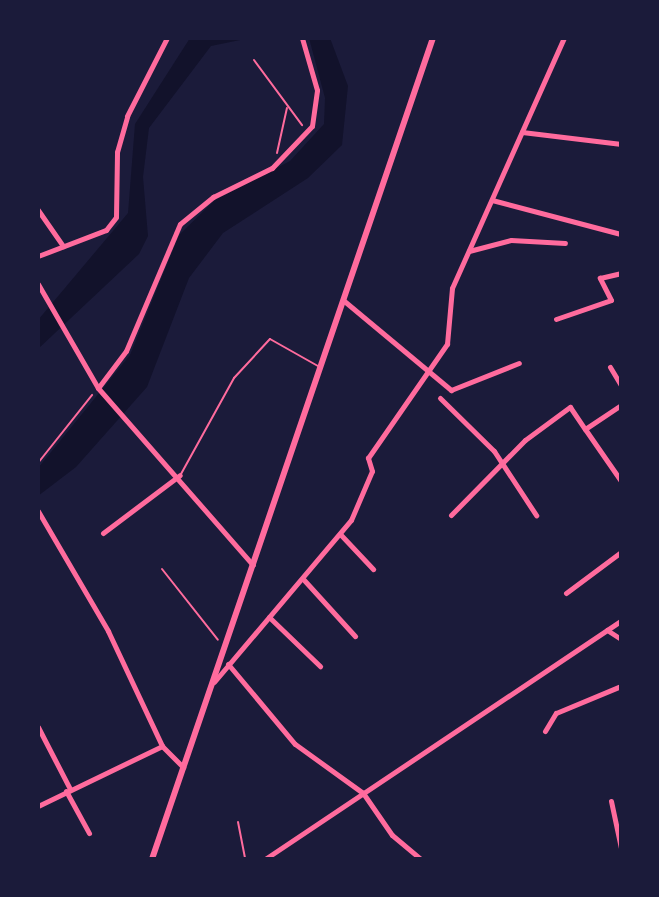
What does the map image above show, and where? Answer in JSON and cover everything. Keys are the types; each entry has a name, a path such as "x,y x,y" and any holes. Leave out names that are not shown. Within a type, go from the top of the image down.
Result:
{"main road":[{"path":"152,859 222,644 253,565 433,38"}],"street":[{"path":"38,256 106,230 116,217 117,152 127,116 167,38"},
{"path":"98,388 126,351 180,224 213,197 275,166 307,132 317,90 302,38"},
{"path":"209,688 341,535 372,471 368,458 447,344 452,288 564,38"},
{"path":"522,132 621,144"},
{"path":"492,200 620,229"},
{"path":"38,210 63,246"},
{"path":"469,251 511,240 565,243"},
{"path":"556,319 611,300 600,278 621,273"},
{"path":"38,284 63,335 98,388 180,475 253,565"},
{"path":"342,300 431,370 451,390 519,363"},
{"path":"610,367 621,385"},
{"path":"440,398 503,463 536,515"},
{"path":"585,429 621,405"},
{"path":"451,515 503,463 570,407 621,481"},
{"path":"103,533 180,475"},
{"path":"38,511 108,631 162,746 183,767"},
{"path":"341,535 373,569"},
{"path":"566,593 621,552"},
{"path":"304,580 355,636"},
{"path":"269,617 320,666"},
{"path":"265,859 621,621"},
{"path":"607,630 621,639"},
{"path":"228,664 295,744 363,793 392,835 421,859"},
{"path":"545,731 556,713 621,686"},
{"path":"38,727 89,833"},
{"path":"38,806 162,746"},
{"path":"611,801 621,848"}],"lane":[{"path":"180,475 234,378 270,339 319,367"}],"path":[{"path":"254,60 307,132"},
{"path":"275,166 287,105"},
{"path":"38,463 98,388"},
{"path":"162,569 222,644"},
{"path":"238,822 245,859"}],"shaded area":[{"path":"190,38 250,38 211,46 149,128 143,177 148,236 139,254 38,349 38,320 128,213 135,124"},
{"path":"309,38 330,38 348,86 342,145 308,178 223,233 189,278 147,387 76,467 38,496 38,468 130,355 179,235 215,200 290,161 324,124 325,98"}]}
